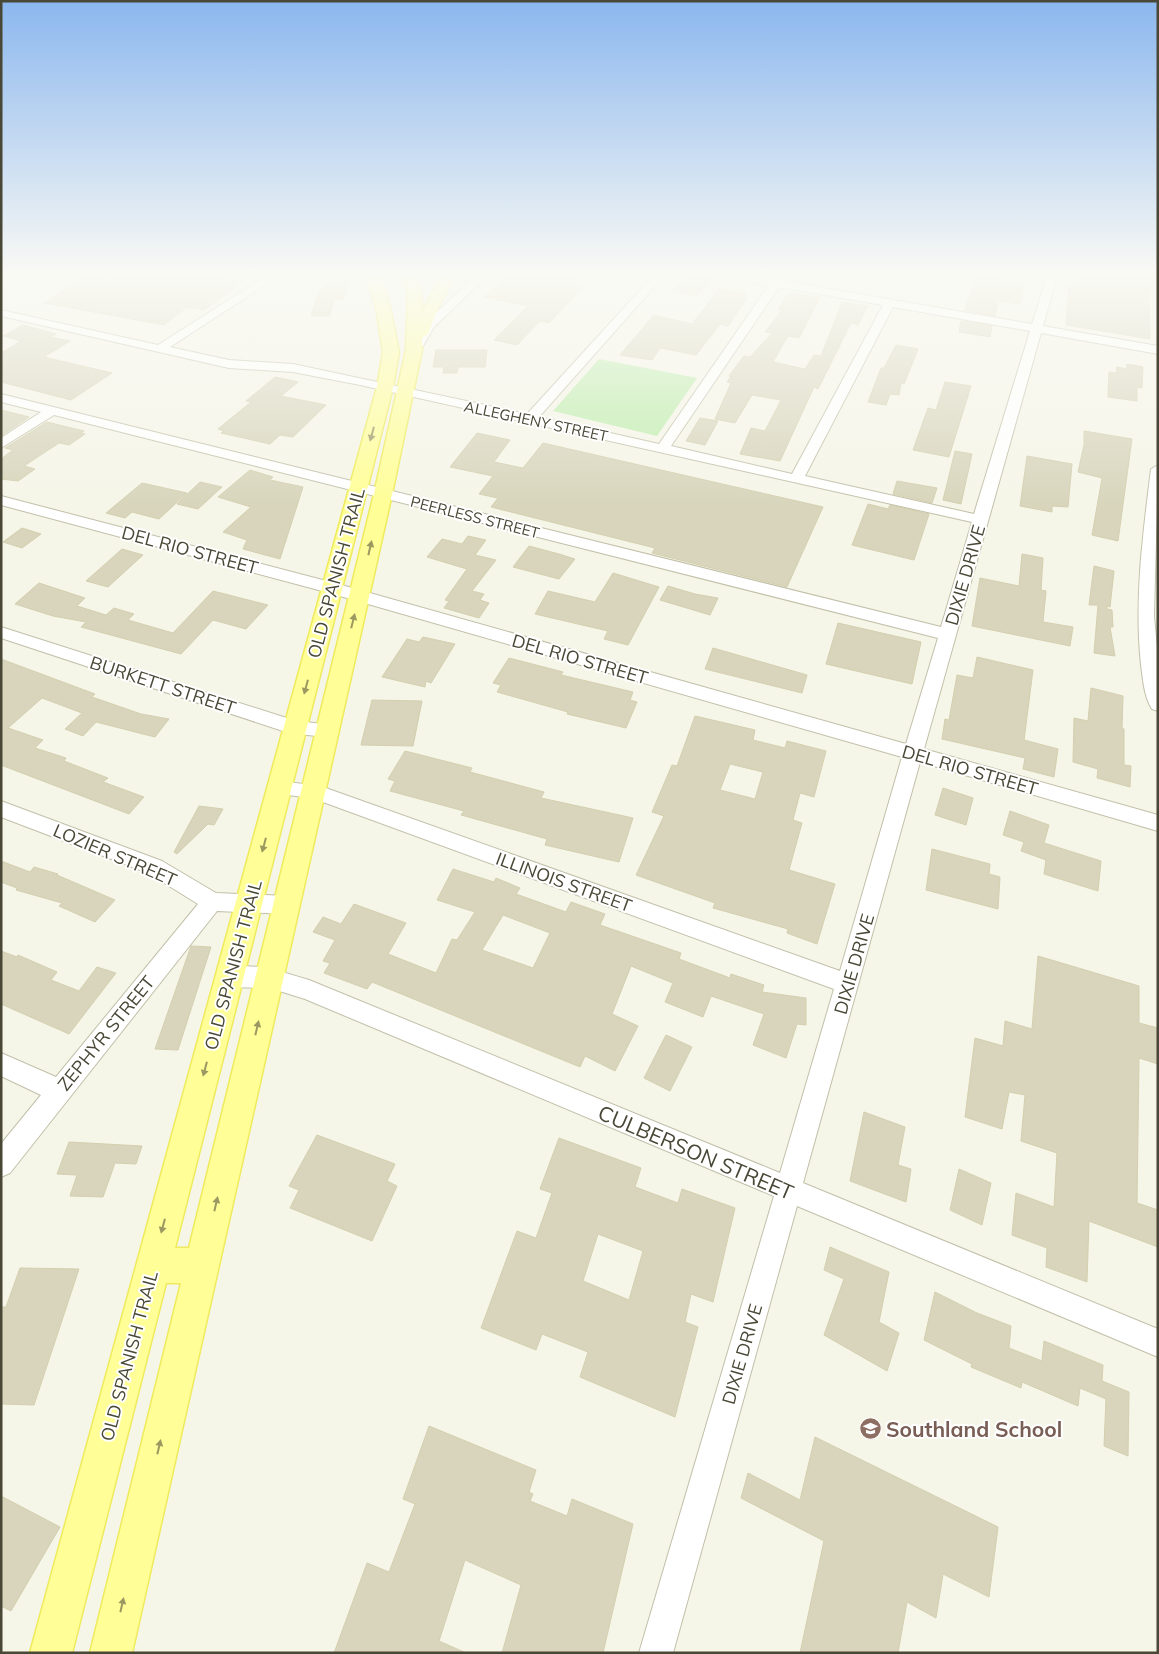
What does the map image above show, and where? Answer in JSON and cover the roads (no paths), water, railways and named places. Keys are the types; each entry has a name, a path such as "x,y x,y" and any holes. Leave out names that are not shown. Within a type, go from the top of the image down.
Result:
{"main road":[{"name":"OLD SPANISH TRAIL","path":"111,1653 313,791 326,730 358,488 385,387 391,353"},
{"name":"OLD SPANISH TRAIL","path":"51,1653 295,728 383,494 413,353"},
{"path":"153,1266 201,1265"}],"street":[{"name":"ALLEGHENY STREET","path":"183,353 229,364 306,370 981,520"},
{"path":"530,420 590,353"},
{"path":"662,449 728,353"},
{"path":"796,480 863,353"},
{"name":"DIXIE DRIVE","path":"656,1653 1030,353"},
{"name":"PEERLESS STREET","path":"1,398 949,634"},
{"path":"1,444 52,411"},
{"path":"1158,469 1145,611 1149,668 1158,705"},
{"name":"DEL RIO STREET","path":"1,500 345,592 1158,823"},
{"name":"BURKETT STREET","path":"1,632 295,728 326,730"},
{"name":"ILLINOIS STREET","path":"279,788 313,791 848,984"},
{"name":"LOZIER STREET","path":"1,809 155,867 212,902 248,905 287,905"},
{"name":"ZEPHYR STREET","path":"1,1164 212,902"},
{"name":"CULBERSON STREET","path":"230,976 270,978 309,990 1158,1343"},
{"path":"1,1064 59,1091"}],"place":[{"name":"Southland School","path":"870,1429"}]}
